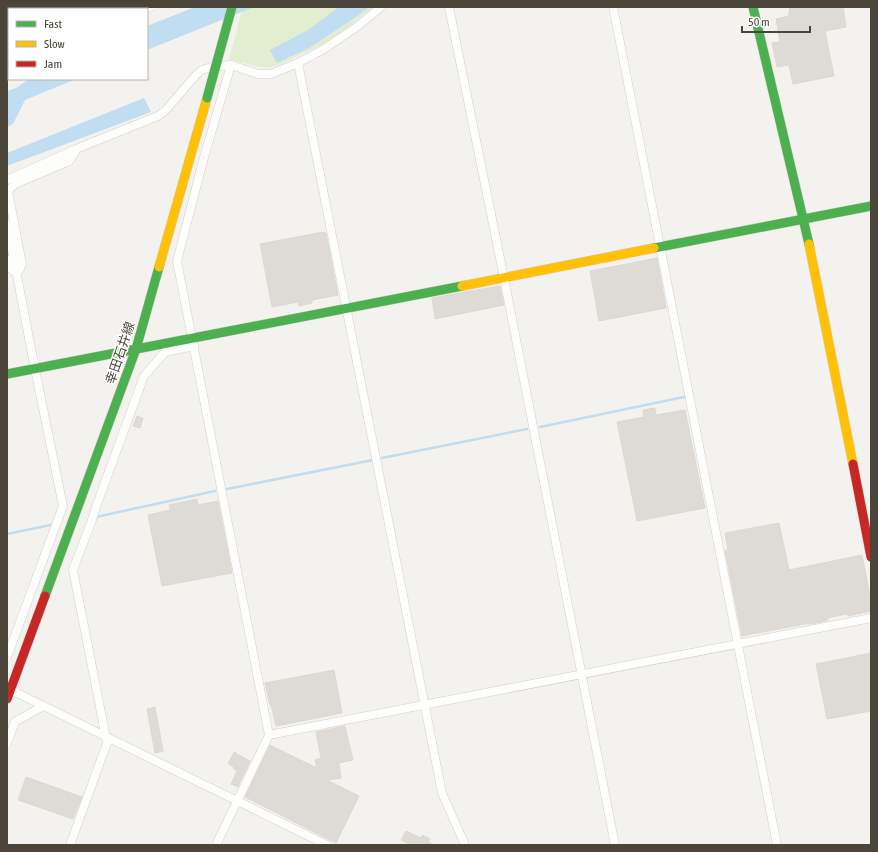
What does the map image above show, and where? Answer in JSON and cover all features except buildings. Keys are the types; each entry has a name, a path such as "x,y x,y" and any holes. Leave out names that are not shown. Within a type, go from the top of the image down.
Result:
{"street":[{"name":"幸田石井線","path":"7,699 9,689 136,348 232,7"},
{"path":"7,180 76,149 158,116 165,111 202,70 211,67 231,65 258,74 271,74 298,62 343,37 381,7"},
{"path":"449,7 504,278 615,845"},
{"path":"612,7 777,845"},
{"path":"754,7 804,219 871,557"},
{"path":"298,62 426,704 442,793 465,845"},
{"path":"216,845 269,734 177,261 203,161 231,65"},
{"path":"16,272 20,269 22,264 8,191 15,184 69,161 76,149"},
{"path":"7,374 136,348 193,342 347,308 871,206"},
{"path":"7,224 63,506 7,657"},
{"path":"7,260 11,270 16,272"},
{"path":"70,845 107,743 73,570 144,376 165,352 193,342"},
{"path":"269,734 871,618"},
{"path":"9,689 327,845"},
{"path":"7,743 15,722 43,706"}],"green space":[{"path":"243,7 373,7 341,33 323,44 281,64 267,68 229,59"}],"water":[{"path":"195,7 254,7 148,50 148,26"},
{"path":"339,7 369,7 309,48 277,63 270,50 308,30"},
{"path":"28,80 74,80 25,100 13,124 7,127 7,91 16,88"},
{"path":"144,98 151,112 7,166 7,153"}],"waterway":[{"path":"540,427 684,397"},
{"path":"382,458 527,429"},
{"path":"227,489 373,460"},
{"path":"96,517 215,491"},
{"path":"7,534 51,525"}],"traffic: fast":[{"path":"207,98 232,7"},
{"path":"753,7 809,244"},
{"path":"654,248 871,206"},
{"path":"45,596 136,349 159,267"},
{"path":"7,374 462,286"}],"traffic: slow":[{"path":"159,267 207,98"},
{"path":"809,244 853,464"},
{"path":"462,286 654,248"}],"traffic: jam":[{"path":"853,464 871,557"},
{"path":"7,699 45,596"}]}
